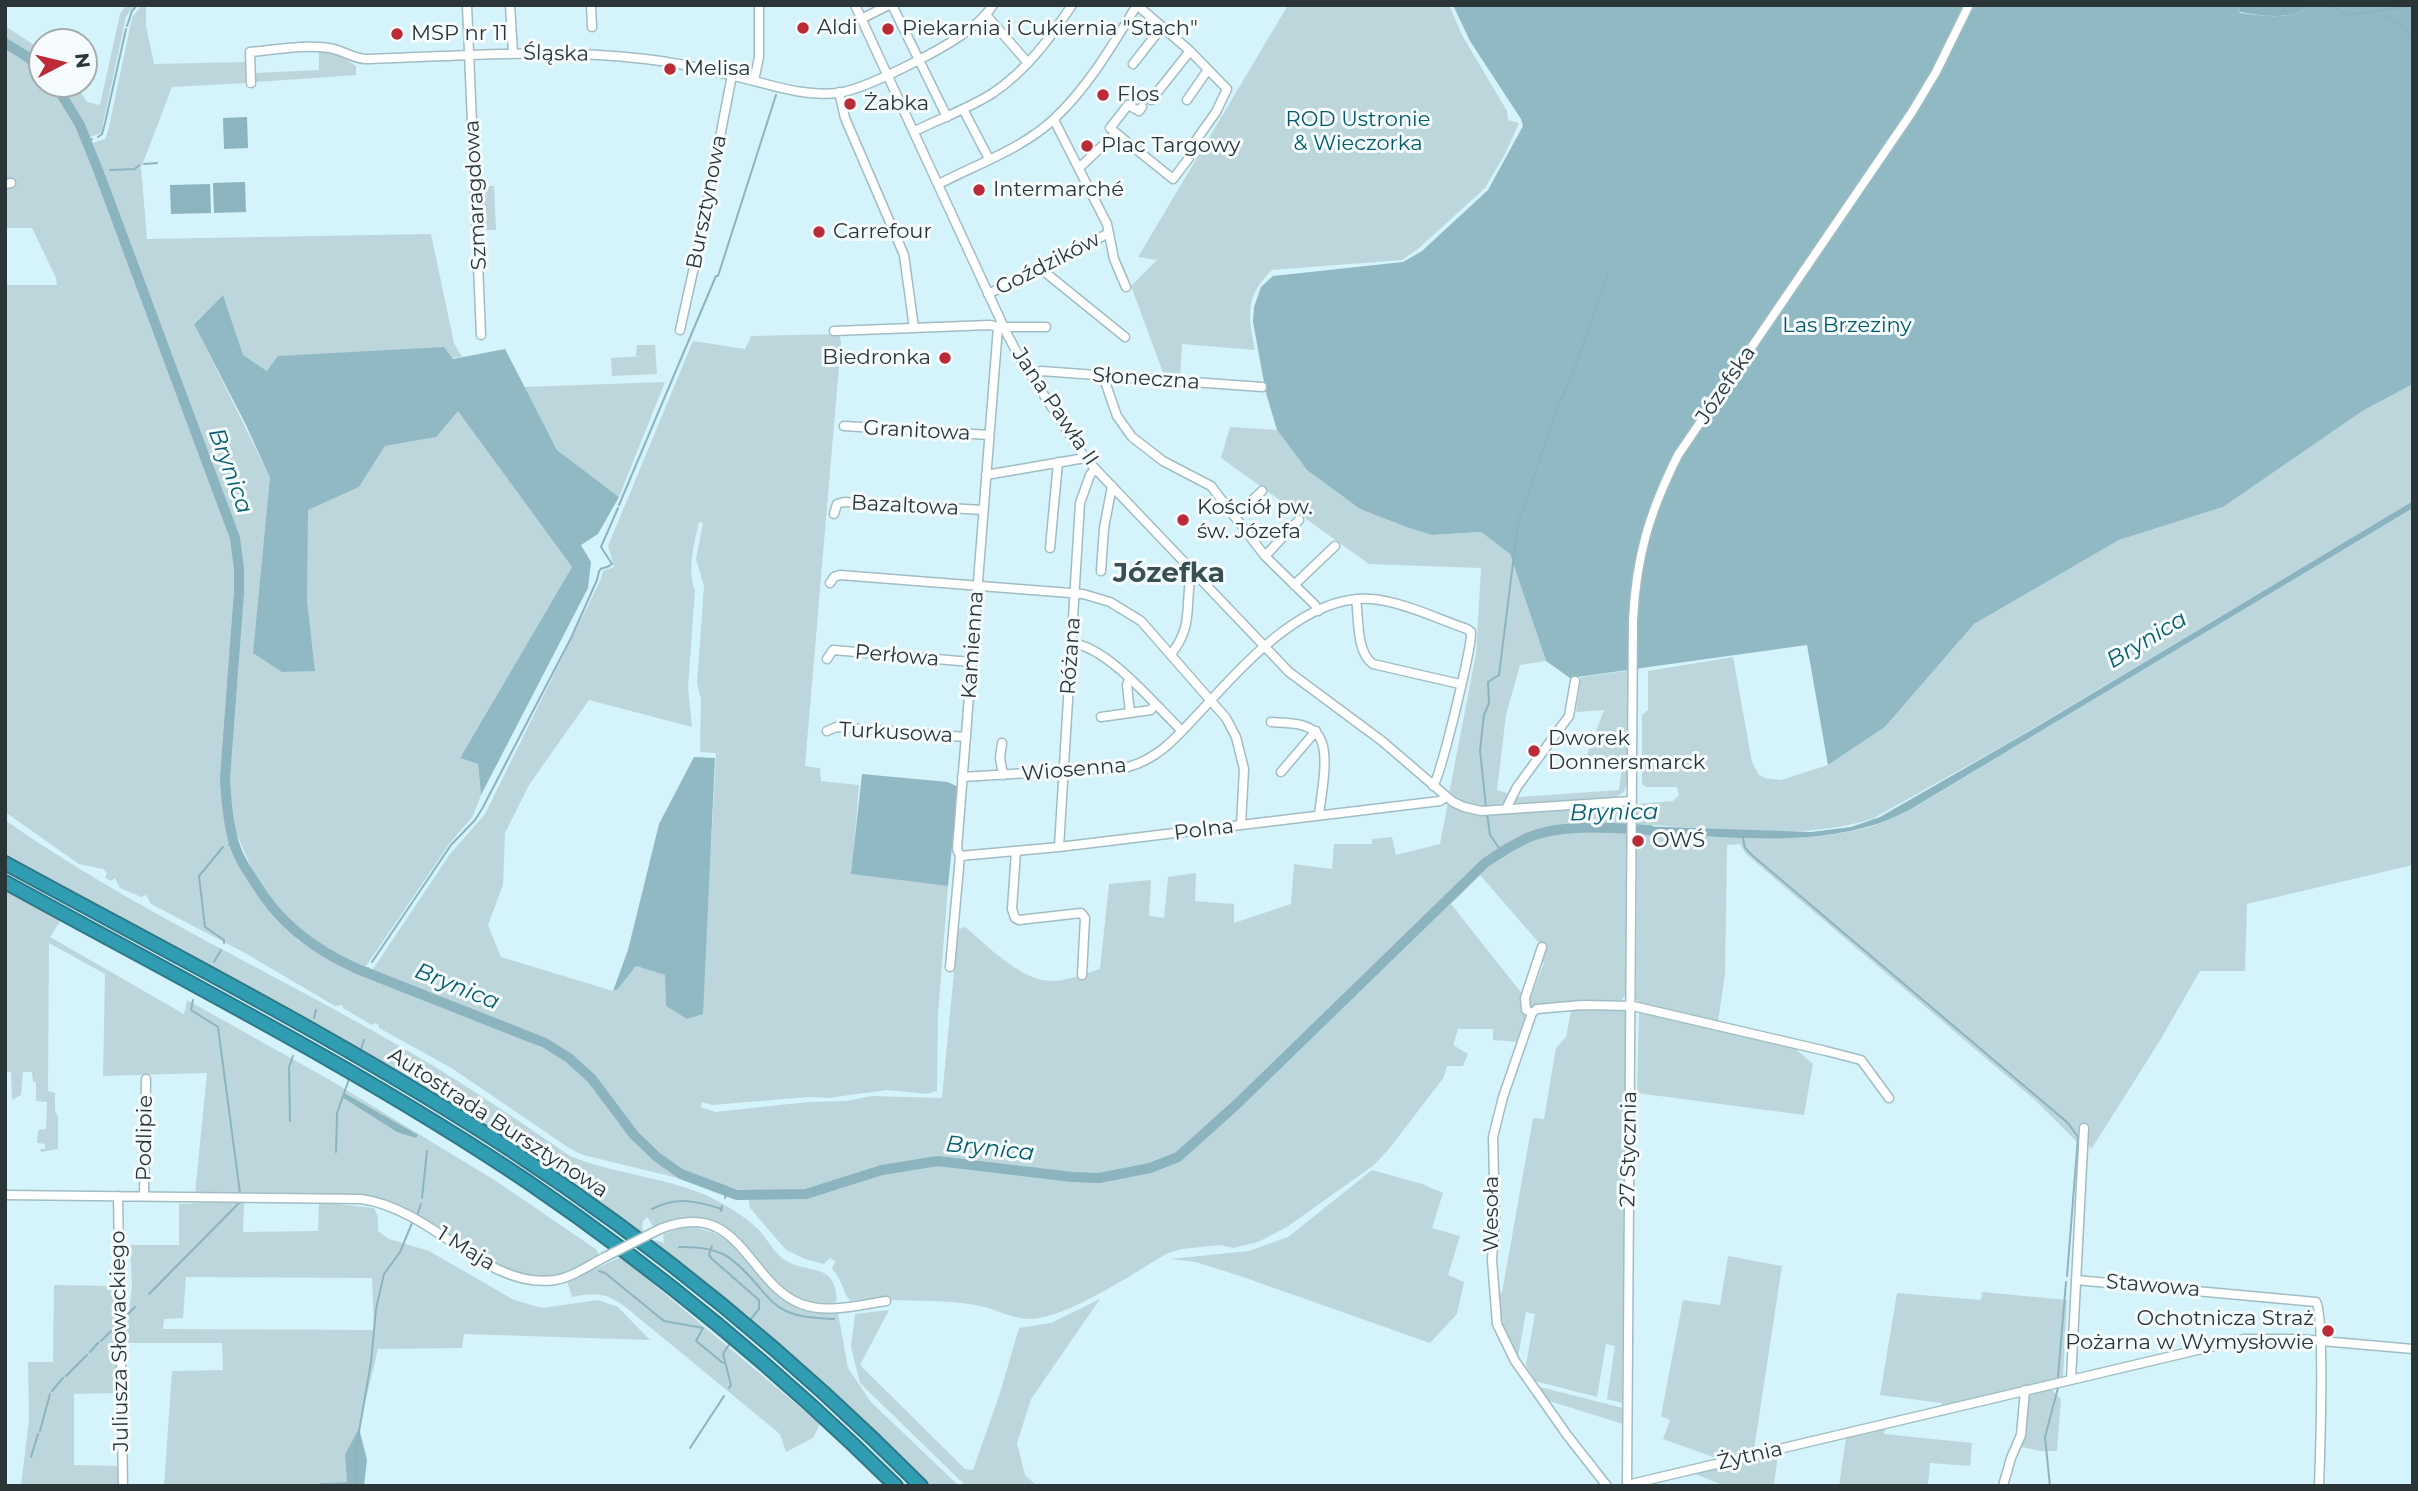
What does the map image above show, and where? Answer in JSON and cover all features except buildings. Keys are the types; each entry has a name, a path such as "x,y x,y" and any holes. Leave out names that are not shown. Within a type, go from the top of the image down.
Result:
{"highway":[{"name":"Autostrada Bursztynowa","path":"5,863 391,1076 552,1177 648,1246 726,1308 811,1381 921,1486"},
{"name":"Autostrada Bursztynowa","path":"5,882 369,1083 519,1176 637,1260 738,1340 818,1410 896,1486"}],"street":[{"name":"Szmaragdowa","path":"467,5 481,335"},
{"path":"510,5 513,53"},
{"path":"591,5 592,27"},
{"path":"754,81 758,65 760,5"},
{"name":"Jana Pawła II","path":"855,5 915,131 1001,327 1085,457 1289,672 1382,741 1446,797 1461,806 1482,811 1632,801"},
{"path":"862,19 891,5 947,117"},
{"name":"Śląska","path":"251,83 250,52 302,47 331,48 354,58 368,60 513,53 584,54 648,59 732,75 797,93 839,92 868,84 961,36 986,15 993,5"},
{"path":"915,131 992,93 1028,63 1047,42 1072,5"},
{"path":"939,184 1024,140 1054,120 1074,99 1099,65 1137,5 1190,51 1227,89 1216,113 1194,143 1189,158 1173,179 1110,128 1128,105 1139,111 1142,107"},
{"name":"Józefska","path":"1631,816 1635,589 1639,558 1658,495 1678,455 1912,112 1936,72 1969,5"},
{"path":"986,15 1028,63"},
{"path":"1133,64 1161,28"},
{"path":"1151,100 1190,51"},
{"path":"1187,100 1207,71"},
{"name":"Bursztynowa","path":"680,330 732,75"},
{"path":"839,92 845,118 904,255 914,328"},
{"path":"963,109 989,159"},
{"path":"1054,120 1107,224 1114,259 1126,287"},
{"path":"1079,168 1116,133"},
{"name":"Goździków","path":"988,294 1109,233"},
{"path":"1041,269 1125,337"},
{"path":"834,331 990,325 1046,327"},
{"name":"Kamienna","path":"950,967 983,510 1001,327"},
{"name":"Słoneczna","path":"1031,374 1041,371 1262,387"},
{"path":"1103,376 1117,416 1132,437 1163,461 1211,486 1265,556 1318,611"},
{"name":"Granitowa","path":"844,426 989,435"},
{"path":"986,475 1085,457"},
{"path":"1050,548 1058,462"},
{"name":"Różana","path":"1059,847 1080,503 1090,475 1095,469"},
{"path":"1101,571 1104,528 1112,486"},
{"path":"1235,517 1262,491"},
{"name":"Bazaltowa","path":"834,514 837,504 844,502 983,510"},
{"path":"1265,556 1299,520"},
{"path":"1294,585 1335,547"},
{"path":"1171,654 1182,642 1186,628 1192,569"},
{"path":"831,583 834,577 840,575 1075,593 1110,602 1133,615 1150,630 1233,729 1243,758 1241,825"},
{"path":"1433,786 1438,779 1471,638 1471,632 1387,602 1356,599 1363,651 1369,661 1460,684"},
{"name":"Wiosenna","path":"962,778 1128,767 1144,763 1167,747 1265,646 1281,633 1318,611 1356,599"},
{"path":"1072,643 1097,651 1113,662 1182,731"},
{"name":"Perłowa","path":"827,659 833,650 971,662"},
{"path":"1129,680 1127,685 1130,713"},
{"path":"1506,809 1517,787 1569,716 1576,681"},
{"path":"1101,717 1151,710 1155,704"},
{"path":"1271,722 1296,724 1316,731 1324,744 1319,815"},
{"name":"Turkusowa","path":"827,731 836,727 966,737"},
{"path":"1281,772 1316,731"},
{"path":"1002,743 1000,758 1003,775"},
{"name":"Polna","path":"960,856 1059,847 1440,801 1446,797"},
{"name":"27 Stycznia","path":"1627,1485 1631,816"},
{"path":"1016,851 1012,909 1015,918 1019,920 1081,913 1086,918 1082,975"},
{"path":"1542,947 1525,998 1526,1010 1532,1013 1537,1009 1582,1005 1630,1006 1861,1060 1889,1098"},
{"name":"Wesoła","path":"1532,1013 1503,1097 1493,1137 1495,1220 1492,1260 1497,1324 1532,1385 1606,1486"},
{"name":"Podlipie","path":"144,1196 146,1079"},
{"name":"Stawowa","path":"2071,1379 2084,1128"},
{"name":"1 Maja","path":"5,1195 371,1201 393,1207 418,1219 492,1267 511,1276 533,1281 566,1277 660,1229 689,1222 707,1224 740,1244 777,1289 801,1304 817,1309 886,1301"},
{"name":"Juliusza Słowackiego","path":"118,1196 122,1486"},
{"name":"Stawowa","path":"2076,1280 2310,1300 2320,1307 2321,1340"},
{"name":"Żytnia","path":"1627,1485 2244,1339 2321,1340 2413,1349"},
{"path":"2319,1486 2321,1340"},
{"path":"2003,1486 2021,1434 2025,1390"}],"green space":[{"path":"126,5 134,5 126,17 101,133 90,137 66,98 84,98 87,102 100,105 120,14"},
{"path":"142,5 146,5 146,26 154,64 245,62 247,83 172,87 141,168 147,239 431,234 454,343 462,357 267,371 243,356 223,295 194,323 270,478 315,671 307,599 307,510 359,487 385,446 435,437 458,410 572,567 460,758 478,764 481,795 473,816 450,843 364,969 329,952 300,931 269,900 236,832 228,780 244,576 238,538 93,143 105,139 108,131 132,18"},
{"name":"ROD Ustronie & Wieczorka","path":"1288,5 1449,5 1462,35 1507,111 1508,120 1519,123 1485,188 1418,249 1402,260 1272,270 1257,288 1251,306 1255,350 1182,344 1180,379 1165,378 1131,286 1157,260 1138,257"},
{"name":"Las Brzeziny","path":"1453,5 2237,5 2240,13 2277,16 2294,13 2311,5 2413,5 2413,384 2364,410 2223,507 2119,540 1974,624 1885,727 1828,765 1807,645 1570,678 1546,661 1510,554 1481,532 1432,535 1360,509 1307,470 1277,430 1266,393 1253,322 1254,307 1261,287 1273,276 1403,262 1422,251 1488,190 1523,126 1470,41"},
{"path":"5,26 28,41 28,54 5,41"},
{"path":"5,49 28,63 28,98 59,98 75,123 229,534 235,561 235,596 225,723 223,813 241,866 261,900 298,940 347,969 511,1033 567,1060 589,1080 637,1143 682,1179 583,1155 569,1148 453,1069 379,1028 376,1023 372,1025 342,1005 335,1006 245,953 151,904 146,895 141,897 120,888 115,878 111,881 105,878 107,873 103,869 79,864 5,812 5,285 57,285 32,228 5,228 5,188 14,185 12,178 5,180"},
{"path":"319,51 334,52 356,66 356,75 256,82 256,73 319,70"},
{"path":"482,186 494,186 496,230 484,230"},
{"path":"223,295 243,355 267,371 278,356 444,347 453,359 505,349 557,450 619,497 598,534 581,545 591,562 588,588 481,795 478,764 460,758 572,567 458,411 436,437 385,446 359,487 308,510 307,599 315,671 282,672 253,653 270,478 194,324"},
{"path":"839,334 841,342 805,766 820,768 821,781 859,785 852,874 948,886 938,1015 937,1091 927,1094 887,1090 828,1098 809,1097 712,1105 702,1102 701,1107 715,1112 808,1102 846,1101 872,1096 942,1098 958,929 965,927 1029,976 1052,981 1070,978 1100,969 1109,884 1151,880 1149,916 1164,918 1168,877 1196,873 1195,901 1234,904 1234,923 1291,904 1294,864 1332,869 1334,844 1372,844 1372,839 1392,837 1396,855 1440,844 1448,803 1468,812 1622,805 1627,808 1626,994 1621,1001 1593,1000 1531,1007 1530,999 1544,963 1535,961 1540,944 1480,875 1451,904 1523,995 1521,1006 1526,1019 1520,1042 1493,1040 1493,1029 1458,1029 1453,1045 1468,1054 1463,1066 1447,1066 1444,1077 1374,1165 1287,1227 1258,1242 1233,1248 1220,1245 1168,1253 1080,1304 1061,1312 1028,1319 983,1306 955,1302 885,1298 850,1301 832,1269 835,1261 830,1258 824,1264 786,1250 750,1208 748,1192 696,1178 667,1162 632,1128 593,1077 559,1048 546,1040 371,972 450,854 485,814 603,571 614,567 608,546 693,341 745,349 751,336","holes":["699,522 703,523 696,559 704,586 697,684 701,699 700,750 716,753 703,997 666,975 636,966 618,989 613,991 501,957 488,925 503,885 505,833 529,785 589,700 692,727 688,687 695,591 691,565"]},
{"path":"637,345 655,345 657,374 612,376 611,358 645,356 636,356"},
{"path":"665,382 619,497 557,450 524,387"},
{"path":"2413,384 2413,501 2010,742 1872,819 1843,826 1755,832 1636,824 1636,804 1673,801 1679,795 1677,787 1646,787 1642,784 1642,715 1648,710 1648,671 1733,657 1752,762 1758,774 1765,778 1781,780 1828,765 1885,727 1974,624 2119,540 2223,507 2364,410"},
{"path":"1230,427 1277,430 1307,470 1360,509 1432,535 1481,532 1510,554 1546,661 1520,665 1506,715 1497,790 1520,797 1619,790 1623,760 1586,757 1604,710 1576,712 1581,677 1632,670 1629,775 1624,792 1614,798 1482,806 1462,802 1449,794 1476,654 1481,568 1369,564 1221,458"},
{"path":"2413,508 2413,865 2247,904 2245,971 2200,971 2092,1148 2076,1141 2036,1101 1746,854 1740,844 1727,845 1725,974 1718,1022 1640,1003 1636,999 1637,832 1723,837 1808,837 1837,834 1884,822 1915,807"},
{"path":"694,757 715,758 703,1014 687,1019 666,1006 665,975 636,966 618,989 613,991 628,950 659,824"},
{"path":"862,774 948,782 958,787 948,886 851,874"},
{"path":"5,820 101,882 423,1060 570,1156 679,1186 714,1199 754,1226 783,1259 827,1275 832,1280 837,1300 833,1304 817,1304 791,1296 740,1240 730,1232 707,1222 682,1221 654,1228 647,1217 643,1221 642,1228 645,1232 642,1234 517,1144 437,1096 5,855"},
{"path":"5,889 61,920 50,937 184,1014 187,1000 330,1080 496,1181 597,1250 598,1255 574,1269 551,1276 530,1277 508,1271 488,1261 403,1208 363,1195 195,1194 207,1073 103,1076 105,974 49,943 48,1091 55,1093 58,1149 41,1152 40,1149 45,1149 45,1144 37,1143 38,1130 46,1129 47,1102 36,1101 36,1082 33,1082 32,1072 23,1072 21,1095 12,1100 11,1072 5,1072"},
{"path":"1620,1008 1627,1012 1622,1403 1607,1399 1615,1346 1606,1344 1597,1397 1535,1381 1526,1365 1535,1314 1526,1312 1518,1357 1504,1331 1498,1293 1502,1293 1533,1118 1544,1119 1556,1048 1566,1037 1571,1011"},
{"path":"1639,1012 1793,1047 1813,1064 1804,1115 1637,1093"},
{"path":"1372,1170 1443,1193 1432,1228 1460,1236 1448,1275 1464,1282 1457,1314 1430,1343 1243,1277 1196,1262 1170,1259 1249,1251 1288,1237"},
{"path":"244,1201 243,1232 318,1231 319,1202 374,1208 378,1217 378,1231 389,1239 429,1251 514,1300 542,1308 598,1300 618,1307 650,1340 464,1334 462,1348 378,1349 359,1428 345,1454 347,1482 320,1483 319,1486 164,1486 172,1371 223,1370 222,1343 125,1343 132,1287 130,1245 179,1245 179,1204","holes":["186,1277 372,1278 374,1330 163,1329 164,1319 183,1318"]},
{"path":"693,1227 712,1232 731,1242 780,1298 800,1310 838,1313 848,1368 871,1402 959,1486 930,1486 826,1384 747,1315 652,1241 664,1243 663,1234"},
{"path":"1728,1256 1782,1266 1754,1449 1716,1458 1663,1439 1670,1420 1661,1416 1683,1300 1720,1305"},
{"path":"621,1257 820,1424 813,1438 786,1452 780,1434 623,1305 598,1295 572,1297 567,1281"},
{"path":"54,1285 116,1286 117,1393 74,1394 74,1465 119,1466 119,1486 21,1486 29,1419 28,1362 53,1362"},
{"path":"1982,1292 2067,1300 2063,1377 1942,1406 1941,1403 1880,1395 1897,1293 1981,1300"},
{"path":"1100,1299 1031,1399 1017,1443 1025,1475 1037,1486 966,1486 860,1383 851,1347 855,1314 889,1310 860,1365 965,1469 973,1470 1019,1328 1051,1323"},
{"path":"1536,1386 1623,1408 1623,1424 1546,1400"},
{"path":"2050,1388 2061,1399 2057,1451 2021,1447 2027,1394"},
{"path":"359,1428 367,1460 364,1486 319,1486 320,1483 347,1482 345,1454"},
{"path":"1885,1428 1884,1434 1972,1443 1970,1466 1930,1463 1928,1485 1936,1486 1839,1486 1846,1438"},
{"path":"1778,1453 1774,1486 1725,1486 1692,1473"}],"shaded area":[{"path":"2237,5 2311,5 2294,13 2277,16 2240,12"},
{"path":"247,117 248,148 224,149 223,118"},
{"path":"245,182 246,212 214,213 213,183"},
{"path":"210,184 211,213 171,214 170,185"},
{"path":"2413,501 2413,508 1911,809 1886,821 1848,831 1788,838 1727,838 1637,832 1637,826 1811,832 1851,827 1880,817 2028,732"},
{"path":"344,1093 418,1135 416,1138 397,1132 342,1097"}],"waterway":[{"path":"127,26 137,5"},
{"path":"2332,5 2342,13"},
{"path":"2343,13 2348,15 2413,6"},
{"path":"2386,15 2413,36"},
{"path":"98,137 102,134 105,123 126,29"},
{"name":"Brynica","path":"5,43 28,58"},
{"path":"619,505 718,276 776,95"},
{"name":"Brynica","path":"64,98 80,125 98,170 235,538 239,592 225,778 230,827 243,863 274,909 297,932 324,952 355,968 545,1043 569,1058 592,1079 634,1135 657,1157 681,1174 737,1195 806,1194 882,1170 938,1161 1099,1178 1150,1168 1178,1157 1237,1104 1485,863 1527,838 1541,833 1572,828 1650,830"},
{"name":"Brynica","path":"87,141 92,139"},
{"path":"144,164 157,163"},
{"path":"110,170 135,169 139,165"},
{"name":"Brynica","path":"99,173 103,172"},
{"path":"1486,807 1480,750 1484,715 1489,703 1488,682 1499,675 1518,523 1609,270"},
{"path":"372,962 451,845 482,809 571,638 599,571 612,564 601,547 618,508"},
{"path":"1487,813 1490,835 1502,852"},
{"path":"1743,838 1745,848 1753,856 2068,1123 2078,1137 2067,1276"},
{"name":"Brynica","path":"229,845 234,843"},
{"path":"223,847 199,876 205,927 224,940 224,943"},
{"path":"214,962 221,950"},
{"name":"Brynica","path":"364,972 368,968"},
{"path":"193,1000 191,1010 218,1027 240,1193"},
{"path":"314,1018 316,1010"},
{"path":"360,1052 364,1040"},
{"path":"290,1121 289,1067 293,1056"},
{"path":"336,1152 337,1113 349,1079"},
{"path":"450,1105 457,1091"},
{"path":"422,1198 427,1151"},
{"name":"Brynica","path":"725,1198 727,1191"},
{"path":"652,1209 678,1201 722,1209"},
{"path":"149,1294 240,1202"},
{"path":"418,1213 421,1204"},
{"path":"721,1211 722,1206"},
{"path":"356,1486 356,1449 371,1362 376,1309 384,1274 400,1252 412,1223"},
{"path":"712,1246 709,1254 711,1258 759,1300 759,1309 750,1320"},
{"path":"679,1247 705,1248 724,1254 774,1303 786,1311 834,1319"},
{"path":"599,1271 664,1321 703,1328 696,1341 723,1363"},
{"path":"2058,1377 2066,1282"},
{"path":"126,1316 135,1307"},
{"path":"101,1341 111,1331"},
{"path":"90,1352 98,1343"},
{"path":"729,1388 731,1385 723,1354 730,1343"},
{"path":"66,1376 87,1355"},
{"path":"52,1391 63,1378"},
{"path":"2050,1486 2045,1437 2058,1388"},
{"path":"40,1431 50,1394"},
{"path":"690,1448 724,1396"},
{"path":"31,1457 38,1434"}],"place":[{"name":"Aldi","path":"803,28"},
{"name":"Piekarnia i Cukiernia \"Stach\"","path":"888,29"},
{"name":"MSP nr 11","path":"397,34"},
{"name":"Melisa","path":"670,69"},
{"name":"Flos","path":"1103,95"},
{"name":"Żabka","path":"850,104"},
{"name":"Plac Targowy","path":"1087,146"},
{"name":"Intermarché","path":"979,190"},
{"name":"Carrefour","path":"819,232"},
{"name":"Biedronka","path":"945,358"},
{"name":"Kościół pw. św. Józefa","path":"1183,520"},
{"name":"Dworek Donnersmarck","path":"1534,751"},
{"name":"OWŚ","path":"1638,841"},
{"name":"Ochotnicza Straż Pożarna w Wymysłowie","path":"2328,1331"}],"district":[{"name":"Józefka","path":"1169,574"}]}
